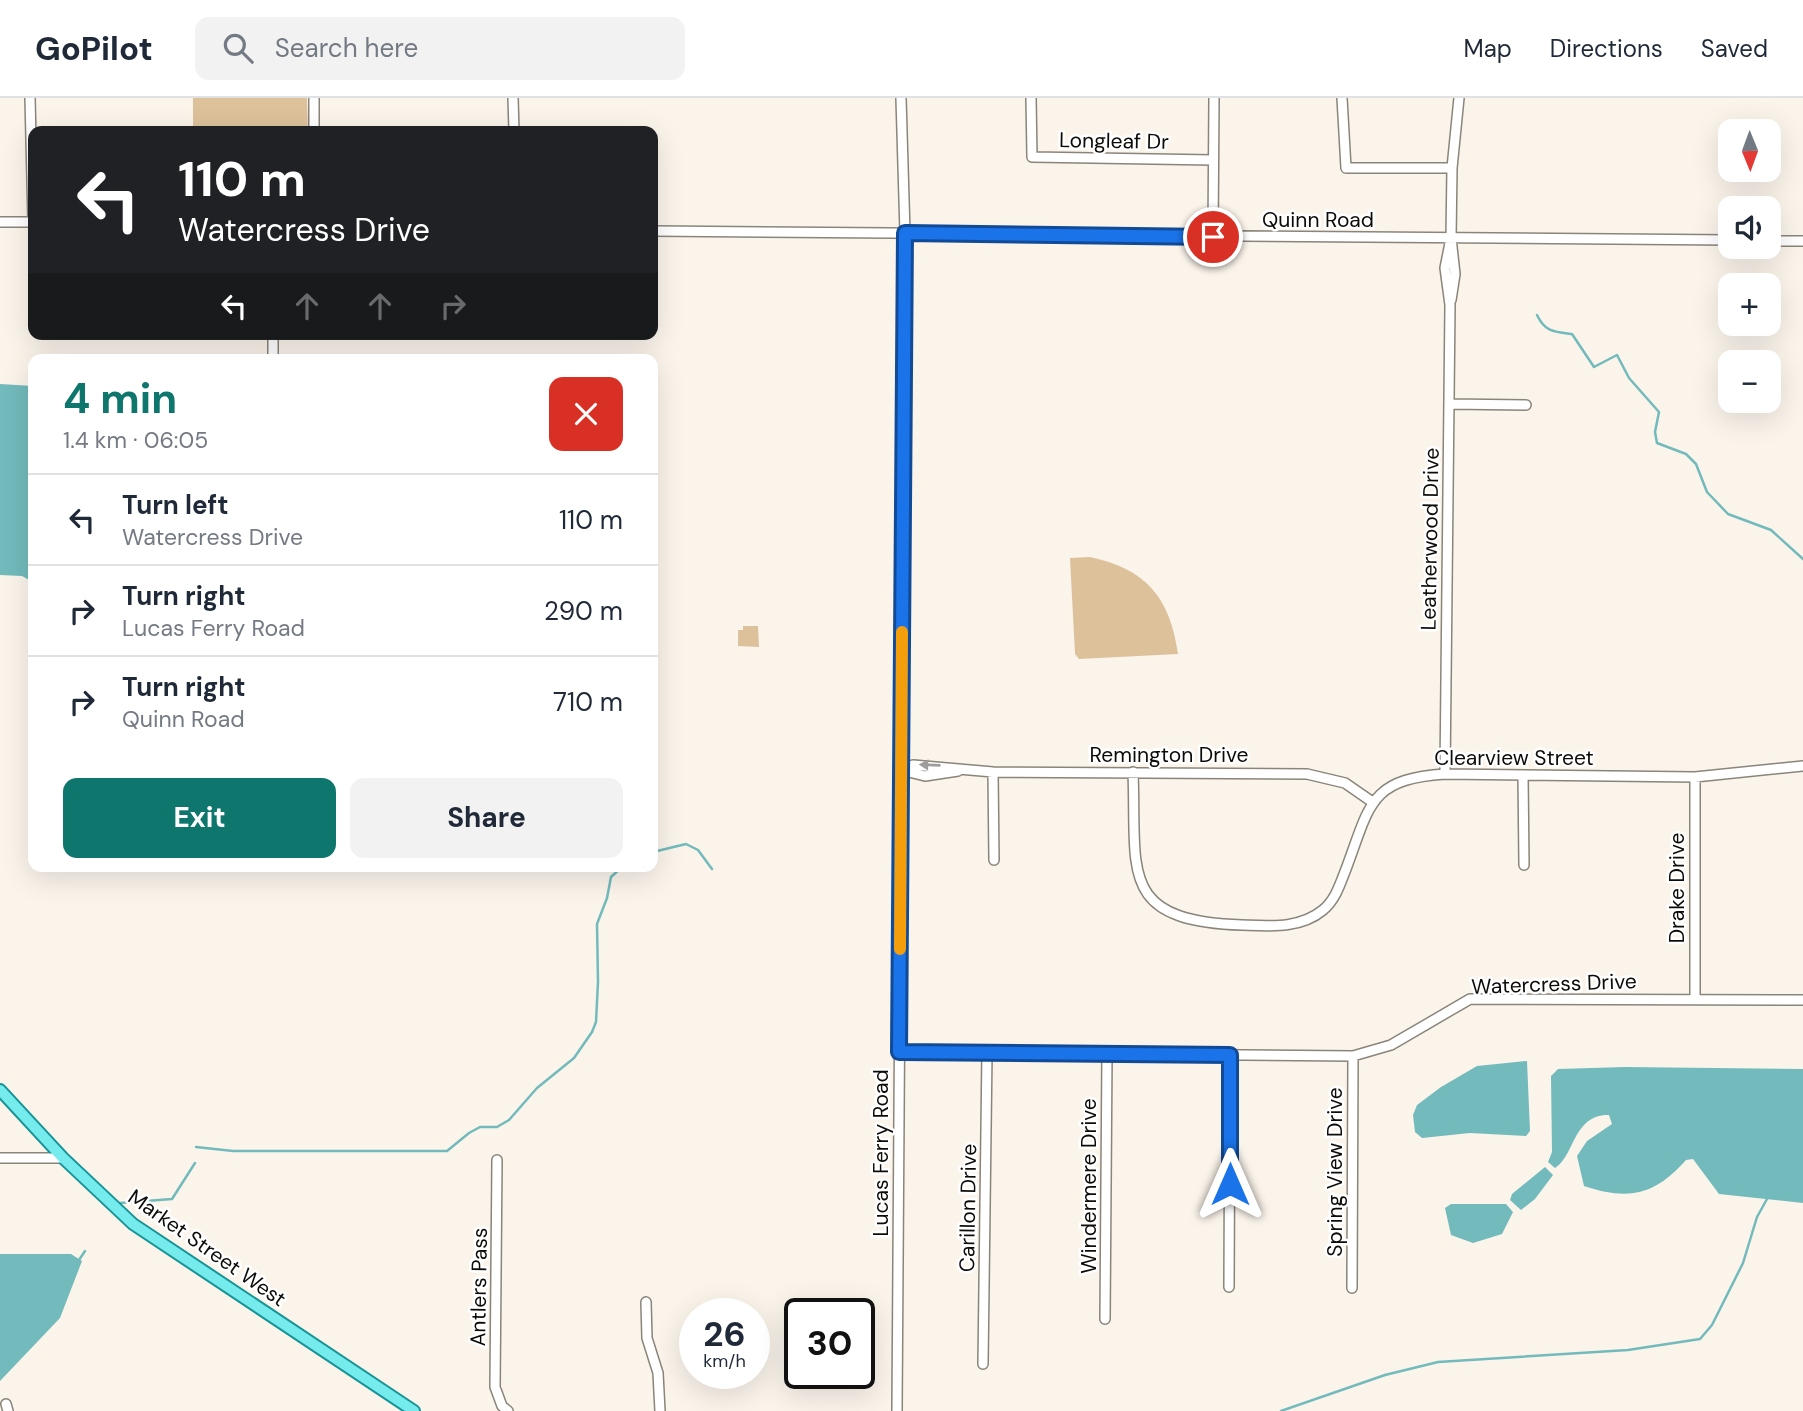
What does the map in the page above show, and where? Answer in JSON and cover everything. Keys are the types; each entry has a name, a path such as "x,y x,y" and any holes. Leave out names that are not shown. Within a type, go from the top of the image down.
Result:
{"main road":[{"name":"Market Street West","path":"0,1090 118,1212 163,1246 414,1411"}],"street":[{"path":"30,98 31,126"},
{"path":"314,98 314,126"},
{"path":"513,98 514,126"},
{"name":"Lucas Ferry Road","path":"897,1411 905,233 901,98"},
{"name":"Longleaf Dr","path":"1031,98 1032,157 1213,160"},
{"path":"1213,237 1214,98"},
{"path":"1342,98 1346,167 1452,168"},
{"name":"Leatherwood Drive","path":"1445,774 1450,305 1445,268 1451,238 1452,168 1460,98"},
{"path":"0,222 28,222"},
{"name":"Quinn Road","path":"658,232 1718,240"},
{"path":"1781,241 1803,241"},
{"path":"1449,404 1526,405"},
{"name":"Clearview Street","path":"1371,801 1386,788 1412,776 1445,774 1695,777 1803,766"},
{"name":"Remington Drive","path":"901,770 925,776 959,771 1316,775 1345,783 1371,801"},
{"path":"993,772 995,860"},
{"path":"1133,772 1135,862 1145,889 1157,905 1172,915 1209,924 1293,924 1319,913 1338,891 1371,801"},
{"path":"1522,775 1524,865"},
{"name":"Drake Drive","path":"1695,777 1695,999"},
{"name":"Watercress Drive","path":"899,1052 1353,1056 1391,1045 1470,999 1803,1000"},
{"name":"Carillon Drive","path":"984,1364 987,1052"},
{"name":"Windermere Drive","path":"1105,1319 1107,1053"},
{"path":"1229,1287 1230,1055"},
{"name":"Spring View Drive","path":"1352,1287 1353,1056"},
{"path":"0,1158 64,1158"},
{"name":"Antlers Pass","path":"497,1160 495,1387 502,1406 508,1411"},
{"path":"646,1302 647,1338 659,1383 660,1411"}],"shaded area":[{"path":"193,98 307,98 308,126 193,126"},
{"path":"1090,557 1126,569 1152,589 1169,616 1178,654 1079,659 1075,654 1070,558"},
{"path":"743,626 758,626 759,647 738,646 738,630 743,630"}],"water":[{"path":"0,384 28,386 28,579 22,576 0,575"},
{"path":"1527,1061 1530,1131 1526,1136 1470,1133 1422,1138 1415,1132 1413,1115 1417,1105 1441,1087 1477,1066"},
{"path":"1558,1069 1803,1069 1803,1203 1719,1194 1693,1159 1686,1160 1675,1172 1652,1188 1640,1192 1615,1193 1584,1186 1577,1156 1587,1141 1612,1124 1609,1115 1597,1116 1588,1121 1581,1128 1567,1155 1555,1168 1548,1162 1552,1152 1551,1076"},
{"path":"1545,1167 1553,1175 1535,1199 1521,1210 1510,1200 1512,1194"},
{"path":"1451,1204 1506,1204 1513,1212 1502,1234 1473,1243 1451,1235 1445,1208"},
{"path":"0,1254 71,1254 82,1261 60,1318 0,1381"}],"waterway":[{"path":"1537,315 1543,325 1551,330 1572,334 1594,367 1617,355 1629,378 1659,412 1655,432 1657,443 1686,454 1696,464 1707,492 1728,514 1771,530 1803,559"},
{"path":"658,851 686,844 698,850 712,869"},
{"path":"196,1147 233,1151 447,1151 480,1127 497,1127 509,1120 537,1088 574,1058 592,1032 596,1022 598,982 597,924 607,898 611,877 616,872"},
{"path":"120,1203 172,1199 195,1163"},
{"path":"1281,1411 1385,1375 1438,1362 1628,1350 1700,1339 1712,1325 1743,1263 1757,1217 1767,1199"},
{"path":"79,1260 85,1251"}],"slow traffic":[{"path":"900,949 902,632"}],"route":[{"path":"1213,237 905,233 899,1052 1230,1055 1230,1184"}]}
